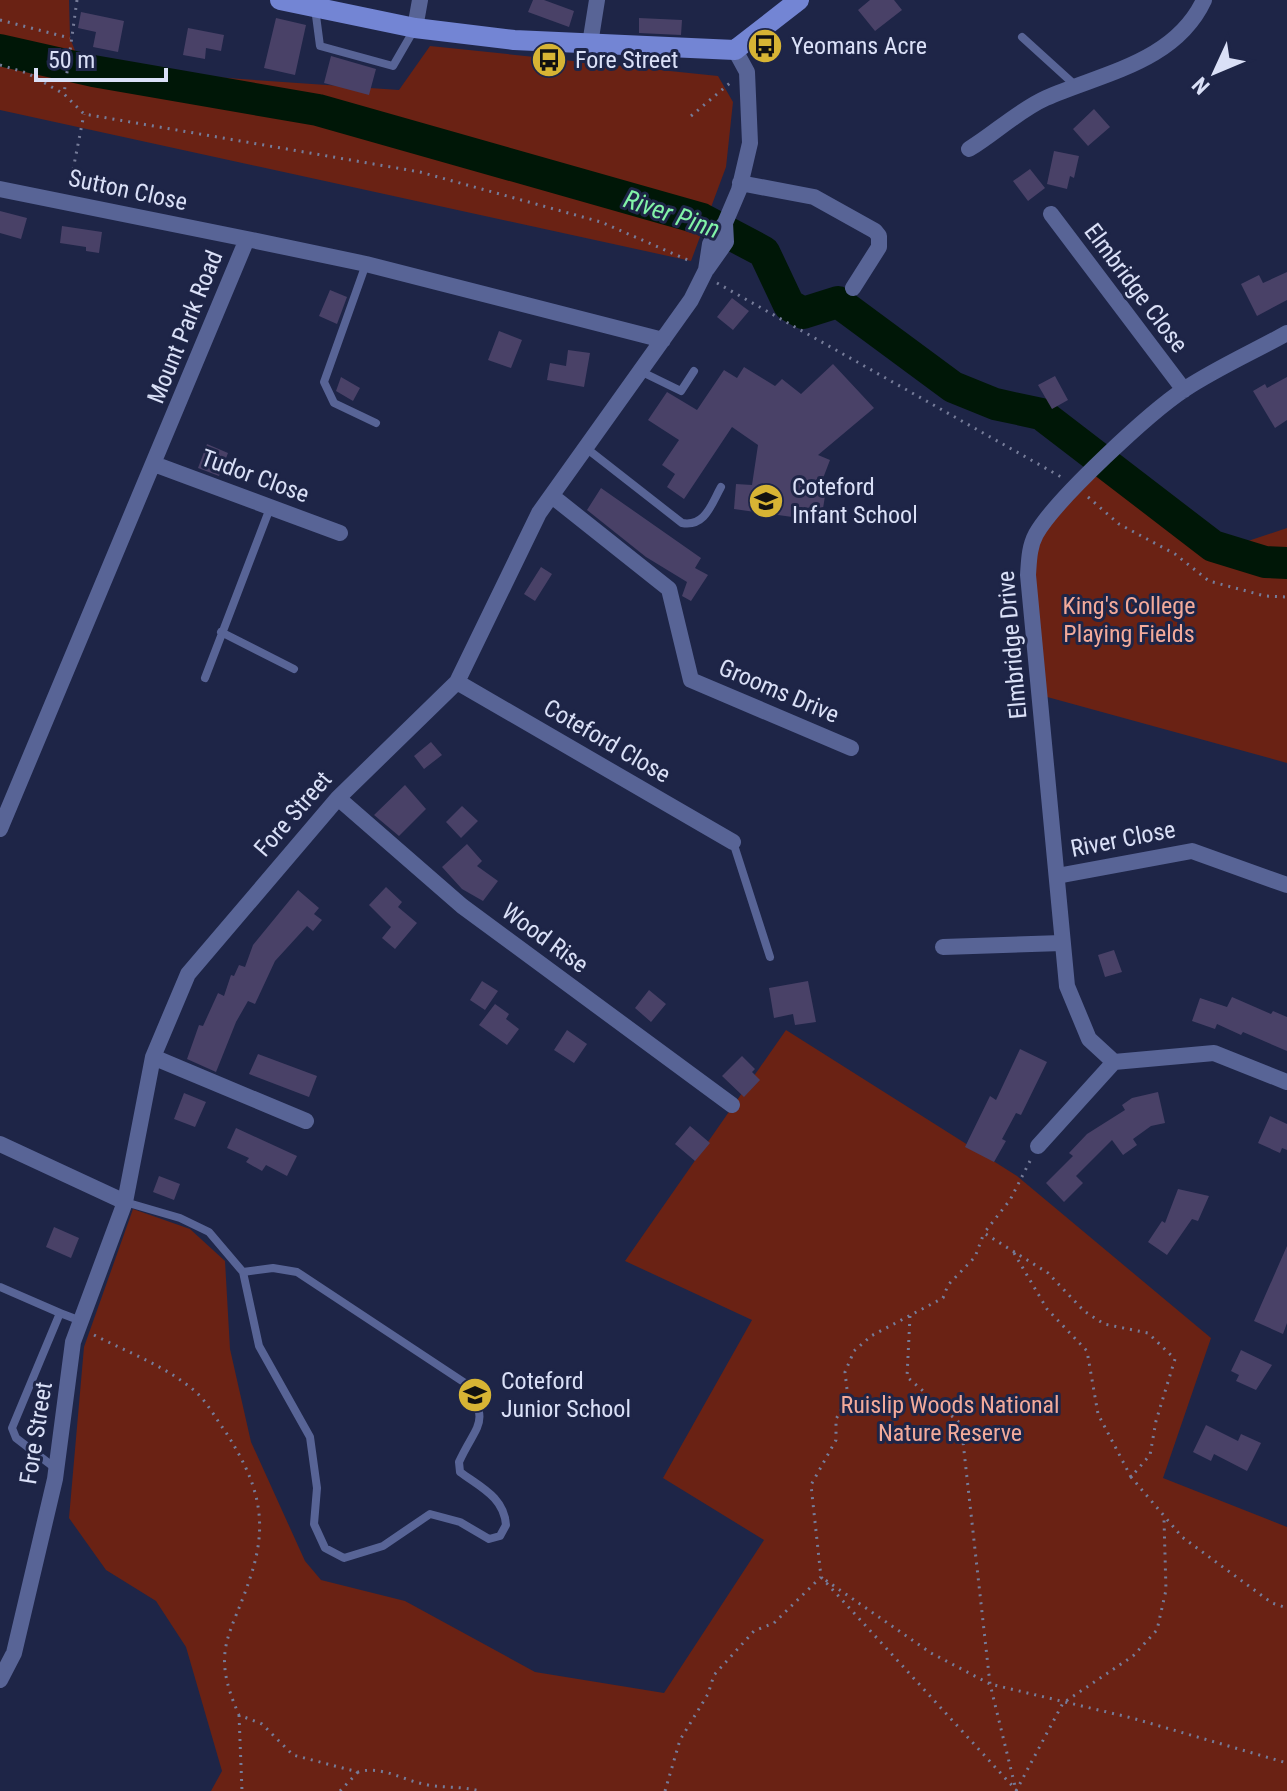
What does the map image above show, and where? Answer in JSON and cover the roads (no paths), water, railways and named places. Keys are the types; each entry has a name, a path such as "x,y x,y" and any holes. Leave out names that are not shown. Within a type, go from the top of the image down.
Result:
{"main road":[{"path":"280,0 415,28 590,44 735,50 799,0"}],"street":[{"path":"415,28 420,0"},
{"path":"590,44 597,0"},
{"path":"969,149 1042,99 1149,56 1178,38 1204,0"},
{"name":"Fore Street","path":"0,1680 14,1653 56,1469 73,1342 125,1202 153,1057 188,974 338,798 457,682 539,513 691,300 722,231 740,183 750,143 747,72 735,50"},
{"path":"740,183 814,197 875,231 879,236 879,247 853,288"},
{"name":"Sutton Close","path":"0,189 247,239"},
{"name":"Elmbridge Close","path":"1051,214 1184,390"},
{"name":"Mount Park Road","path":"0,829 247,239 366,264 663,340"},
{"name":"Elmbridge Drive","path":"1114,1062 1089,1039 1067,986 1029,562 1035,535 1108,456 1184,390 1287,333"},
{"name":"Tudor Close","path":"154,464 340,533"},
{"name":"Grooms Drive","path":"552,496 669,589 691,680 851,748"},
{"name":"Coteford Close","path":"457,682 733,842"},
{"name":"Wood Rise","path":"338,798 462,906 732,1105"},
{"name":"River Close","path":"1057,876 1192,851 1287,885"},
{"path":"943,947 1062,943"},
{"path":"1038,1146 1114,1062 1214,1053 1287,1082"},
{"path":"153,1057 306,1121"},
{"path":"0,1144 125,1202"},
{"path":"0,1643 14,1653"}],"lane":[{"path":"315,7 320,46 393,66 415,28"},
{"path":"1022,37 1076,87"},
{"path":"366,264 324,382 334,403 376,423"},
{"path":"640,371 681,391 694,371"},
{"path":"586,448 682,523 693,525 702,521 721,487"},
{"path":"205,678 271,507"},
{"path":"221,632 294,669"},
{"path":"733,842 770,957"},
{"path":"125,1202 180,1218 209,1232 243,1272 259,1346 310,1437 317,1488 314,1524 325,1548 344,1558 383,1546 430,1514 460,1522 489,1539 500,1536 506,1525 501,1506 490,1493 460,1472 459,1462 479,1432 482,1419 480,1407 465,1383 297,1272 273,1268 243,1272"},
{"path":"0,1287 80,1324"},
{"path":"56,1469 16,1438 12,1428 60,1313"}],"waterway":[{"name":"River Pinn","path":"0,50 93,71 318,110 702,219 764,252 789,305 803,313 838,302 953,387 995,404 1041,414 1213,546 1265,562 1287,563"}],"place":[{"name":"Yeomans Acre","path":"765,46"},
{"name":"Fore Street","path":"549,60"},
{"name":"Coteford Infant School","path":"766,501"},
{"name":"Coteford Junior School","path":"475,1395"}],"park label":[{"name":"King's College Playing Fields","path":"1129,620"},
{"name":"Ruislip Woods National Nature Reserve","path":"950,1419"}]}
